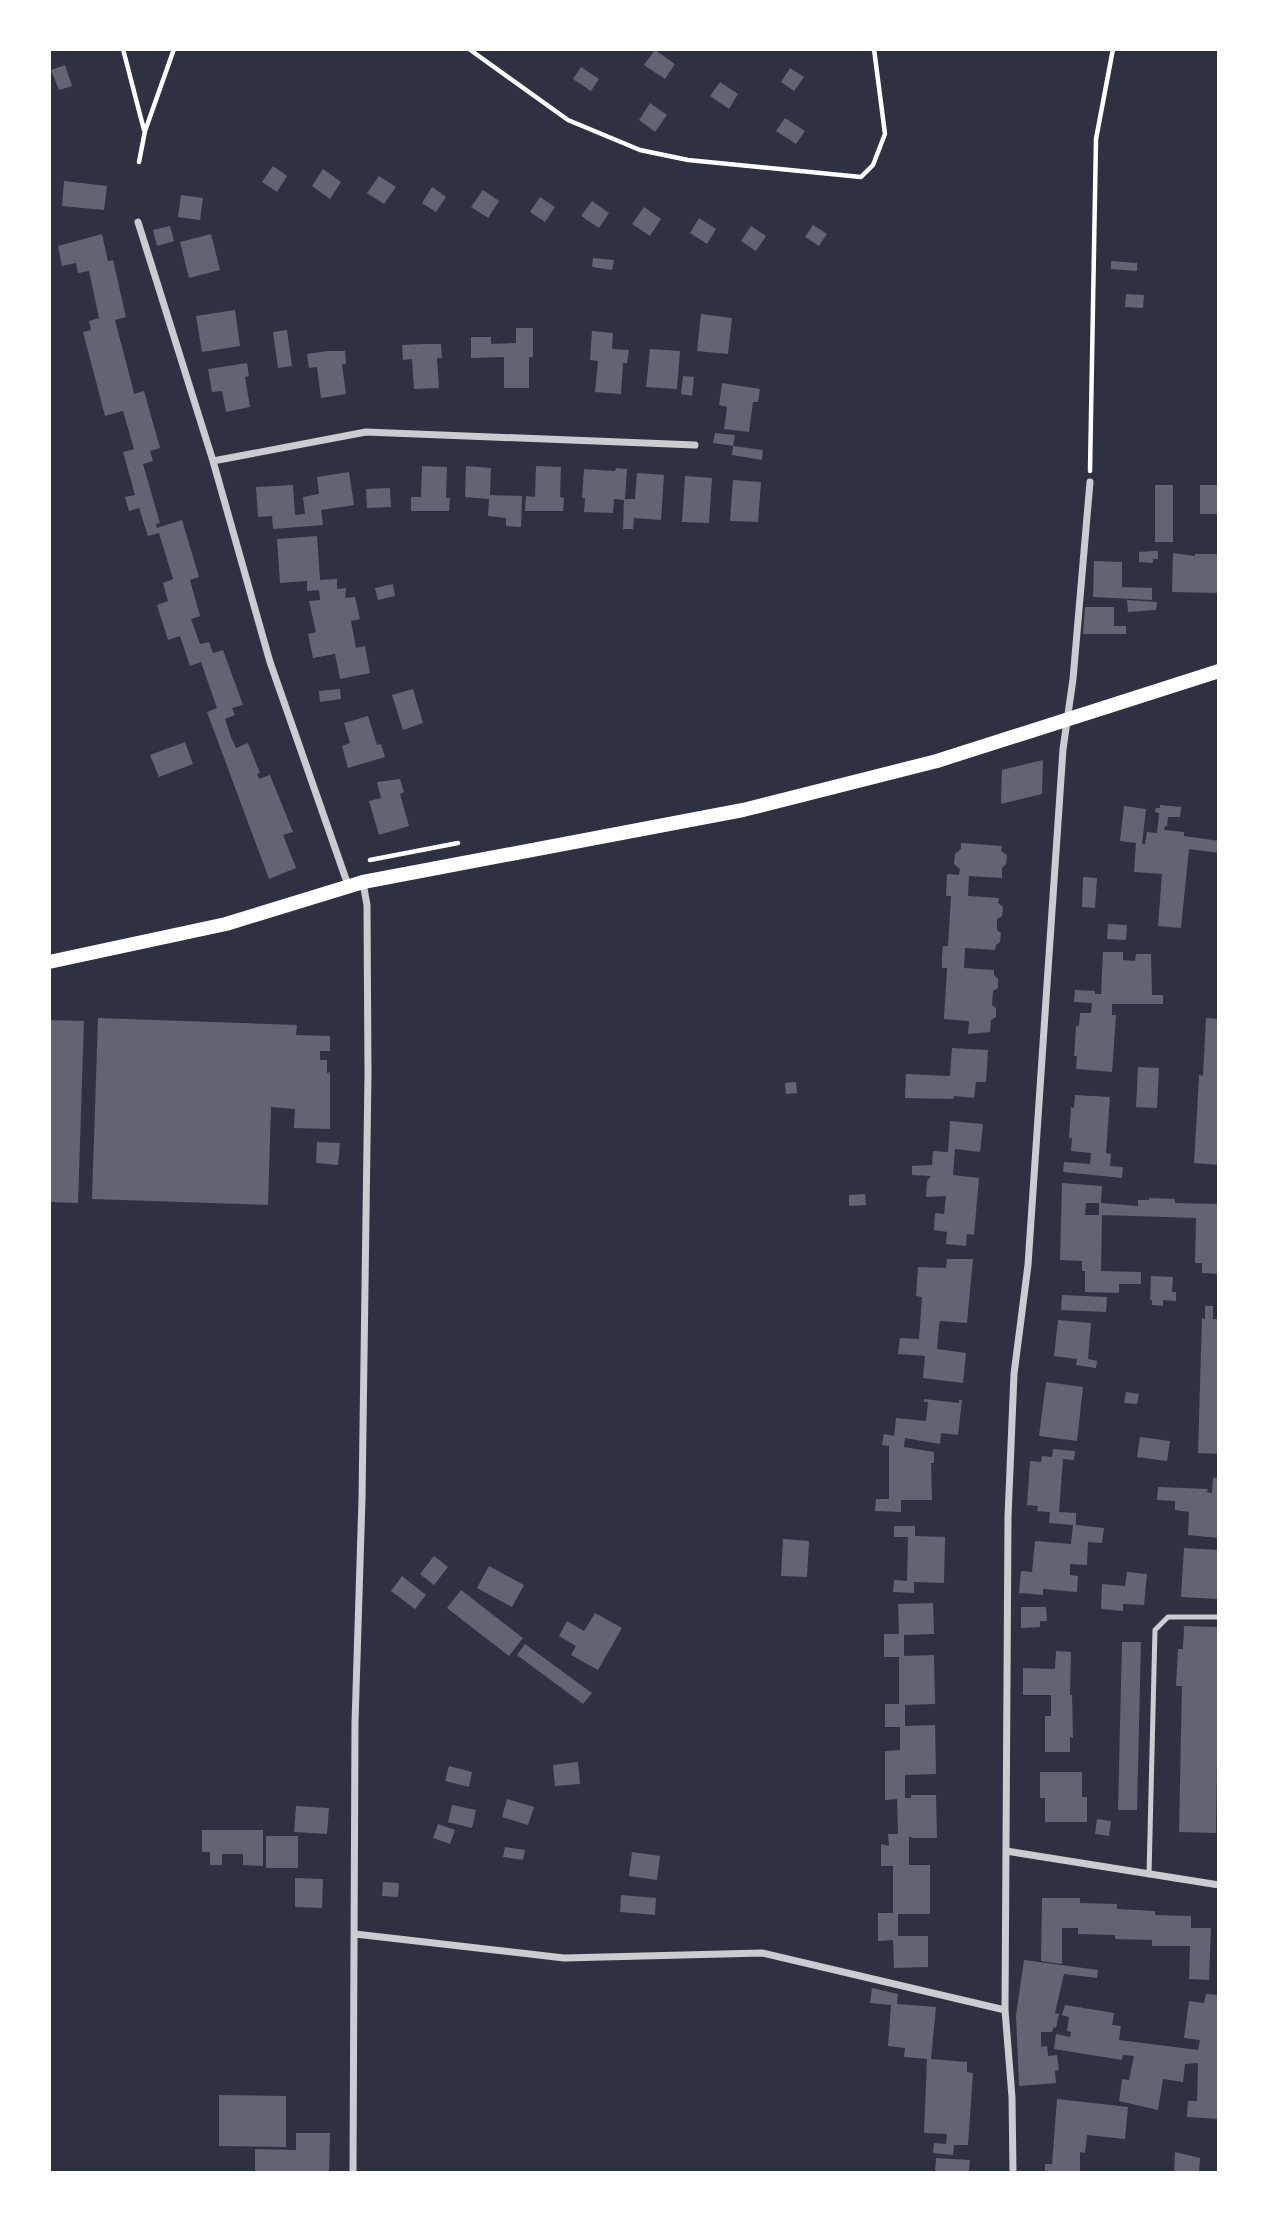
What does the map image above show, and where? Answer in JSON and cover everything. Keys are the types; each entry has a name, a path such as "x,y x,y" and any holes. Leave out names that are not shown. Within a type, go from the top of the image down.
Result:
{"main road":[{"path":"49,962 226,924 355,883 743,810 937,761 1219,671"}],"street":[{"path":"138,222 213,461 270,662 355,883 367,905 368,1074 362,1499 355,1723 353,2173"},
{"path":"213,461 366,432 695,445"},
{"path":"1013,2173 1012,2097 1005,2010 1008,1517 1014,1374 1028,1265 1062,763 1073,679 1090,482"},
{"path":"1006,1851 1219,1885"},
{"path":"355,1934 565,1958 762,1953 1005,2010"}],"lane":[{"path":"1149,1875 1155,1630 1168,1617 1219,1617"}],"path":[{"path":"123,49 145,131"},
{"path":"139,162 145,131 174,49"},
{"path":"469,49 569,120 640,150 688,159 861,177 873,165 885,134 874,49"},
{"path":"1090,482 1096,139 1113,49"}],"building":[{"path":"655,50 675,64 665,79 644,65"},
{"path":"65,65 72,86 59,90 51,70"},
{"path":"581,67 599,79 591,91 573,79"},
{"path":"790,68 804,77 794,91 781,82"},
{"path":"720,82 738,94 729,109 710,96"},
{"path":"650,103 667,115 655,132 639,120"},
{"path":"785,118 805,131 796,144 776,131"},
{"path":"273,166 287,176 277,192 262,182"},
{"path":"323,169 341,182 330,199 312,186"},
{"path":"379,176 396,187 384,204 367,193"},
{"path":"64,181 107,186 104,210 62,206"},
{"path":"432,187 446,197 436,212 422,203"},
{"path":"483,190 499,201 488,218 471,207"},
{"path":"181,195 203,198 200,220 178,217"},
{"path":"540,197 555,207 545,222 530,212"},
{"path":"592,201 609,213 599,228 581,216"},
{"path":"644,207 661,219 650,236 632,224"},
{"path":"699,218 716,229 707,244 690,233"},
{"path":"813,225 827,234 819,246 805,237"},
{"path":"170,226 174,241 157,246 153,230"},
{"path":"751,226 766,236 756,251 741,241"},
{"path":"102,234 108,261 113,260 126,317 115,320 134,394 144,391 160,448 150,451 153,461 143,464 160,523 156,524 157,528 182,520 199,577 190,580 200,616 191,619 200,644 209,642 213,653 223,650 243,705 232,708 235,715 225,719 231,737 236,748 248,743 260,773 257,774 259,779 270,775 293,832 283,835 296,868 269,879 207,712 217,708 201,662 190,666 180,636 168,640 157,605 168,601 163,583 173,579 159,533 148,536 139,508 129,511 125,497 135,495 123,452 134,449 123,411 105,416 83,332 91,330 89,321 99,318 89,271 78,273 76,263 62,266 58,246"},
{"path":"211,234 220,270 189,278 180,242"},
{"path":"593,258 614,260 612,270 592,267"},
{"path":"1111,261 1137,263 1137,271 1111,269"},
{"path":"1126,294 1144,295 1143,308 1125,307"},
{"path":"235,310 240,346 202,352 196,316"},
{"path":"701,314 732,318 728,354 697,351"},
{"path":"516,328 533,328 529,388 504,388 504,357 471,358 471,337 491,337 491,344 516,343"},
{"path":"287,330 292,366 278,368 273,332"},
{"path":"592,331 613,333 612,349 629,350 627,363 623,363 621,394 595,392 598,361 590,360"},
{"path":"441,344 442,358 437,358 439,388 414,389 412,359 403,360 402,345"},
{"path":"650,349 680,351 677,389 646,387"},
{"path":"345,351 346,364 342,364 346,394 321,398 317,367 309,368 307,354"},
{"path":"247,363 249,376 245,377 250,407 226,412 222,391 212,392 208,369"},
{"path":"683,376 694,377 692,396 681,394"},
{"path":"722,383 760,389 758,402 753,402 749,432 724,429 727,407 719,405"},
{"path":"715,433 735,435 733,446 713,443"},
{"path":"733,446 763,450 762,460 732,455"},
{"path":"422,466 447,467 446,498 450,498 449,511 411,511 411,497 421,497"},
{"path":"466,466 491,468 490,495 522,496 521,527 506,526 506,518 488,516 489,499 465,497"},
{"path":"536,466 561,467 560,497 564,498 563,511 525,511 526,496 535,497"},
{"path":"616,468 627,469 625,499 635,499 637,473 664,475 661,520 634,518 633,529 623,529 624,500 614,499 613,513 584,512 584,469 615,471"},
{"path":"349,472 354,505 321,510 323,525 273,529 272,516 258,517 256,487 293,485 295,515 305,514 303,497 319,494 317,477"},
{"path":"685,476 712,478 709,523 682,522"},
{"path":"733,480 761,482 758,522 730,521"},
{"path":"1155,485 1173,485 1173,542 1155,542"},
{"path":"1200,485 1218,485 1218,514 1200,514"},
{"path":"390,488 391,507 367,508 366,489"},
{"path":"317,536 320,580 337,579 337,589 346,588 345,598 355,597 360,619 351,621 356,648 365,646 370,673 340,679 335,654 313,658 308,634 316,632 309,601 320,600 319,590 307,591 307,581 280,583 277,539"},
{"path":"1158,551 1158,559 1153,559 1153,563 1139,562 1139,552"},
{"path":"1173,553 1195,556 1219,554 1219,593 1172,592"},
{"path":"1094,561 1122,562 1122,587 1152,588 1152,600 1093,597"},
{"path":"393,584 395,596 378,600 375,588"},
{"path":"1127,600 1157,602 1156,610 1128,612"},
{"path":"1085,607 1114,607 1114,626 1126,626 1126,634 1083,634"},
{"path":"340,689 341,699 320,702 319,691"},
{"path":"413,689 423,723 403,730 392,695"},
{"path":"368,716 377,745 381,744 385,757 348,768 342,746 350,743 344,723"},
{"path":"185,742 193,764 159,777 150,755"},
{"path":"1043,760 1042,794 1001,804 1002,770"},
{"path":"400,779 404,792 400,794 409,826 379,835 369,801 381,798 377,782"},
{"path":"1160,805 1181,807 1180,817 1168,817 1164,830 1219,841 1219,853 1189,849 1181,928 1158,926 1162,874 1134,872 1136,843 1120,841 1124,806 1146,809 1142,844 1145,844 1147,832 1157,833 1159,813 1155,812"},
{"path":"961,843 1002,846 1001,851 1007,855 1006,864 1002,868 1002,878 969,876 968,896 999,898 998,903 1003,907 1002,916 997,919 997,930 1001,933 995,950 965,948 964,968 994,970 998,979 998,988 993,991 992,1005 996,1008 996,1017 991,1020 990,1032 968,1034 969,1021 944,1019 947,968 942,968 942,957 943,946 948,946 951,896 946,896 947,874 959,875 960,869 954,864 955,854 961,849"},
{"path":"1083,877 1097,878 1095,908 1082,907"},
{"path":"1108,924 1127,925 1126,940 1107,939"},
{"path":"1103,952 1123,952 1123,960 1135,961 1136,954 1151,954 1152,995 1163,995 1163,1004 1112,1004 1112,1015 1116,1015 1112,1072 1076,1069 1077,1056 1074,1056 1076,1026 1079,1026 1080,1013 1091,1013 1092,1003 1074,1002 1075,990 1101,994"},
{"path":"98,1018 297,1025 296,1035 330,1036 330,1051 320,1051 320,1060 327,1060 327,1073 330,1072 330,1129 294,1128 295,1109 271,1107 268,1205 92,1199"},
{"path":"1206,1018 1219,1019 1219,1165 1194,1163 1199,1075 1203,1076"},
{"path":"49,1020 84,1021 78,1203 49,1202"},
{"path":"952,1048 988,1050 986,1082 976,1082 974,1098 905,1098 906,1074 950,1076"},
{"path":"1138,1067 1159,1068 1157,1108 1136,1107"},
{"path":"796,1082 797,1093 786,1094 785,1083"},
{"path":"1075,1095 1110,1097 1106,1153 1111,1154 1110,1166 1123,1167 1122,1178 1063,1172 1064,1162 1090,1164 1091,1153 1071,1151 1071,1107 1074,1108"},
{"path":"950,1121 983,1124 980,1152 955,1149 953,1175 979,1178 974,1235 967,1234 966,1246 946,1244 947,1232 934,1230 935,1213 944,1214 946,1196 926,1197 927,1181 931,1176 912,1175 912,1166 932,1165 933,1151 948,1152"},
{"path":"317,1142 340,1143 338,1165 316,1163"},
{"path":"1062,1183 1102,1186 1101,1203 1138,1206 1138,1200 1149,1198 1175,1199 1175,1203 1219,1204 1219,1274 1202,1273 1202,1263 1195,1263 1196,1218 1102,1215 1101,1271 1141,1272 1141,1284 1119,1284 1119,1293 1085,1292 1082,1261 1060,1260","holes":["1086,1203 1099,1203 1099,1215 1085,1215"]},
{"path":"865,1194 866,1205 849,1206 849,1195"},
{"path":"947,1259 973,1259 967,1323 940,1321 937,1349 966,1353 963,1383 923,1378 925,1356 898,1354 900,1338 919,1339 922,1297 916,1296 918,1267 946,1268"},
{"path":"1151,1276 1173,1277 1172,1292 1176,1292 1176,1301 1163,1300 1163,1306 1152,1305"},
{"path":"1062,1295 1107,1297 1106,1312 1061,1310"},
{"path":"1205,1306 1213,1306 1213,1319 1219,1319 1219,1454 1198,1453 1202,1318 1205,1319"},
{"path":"1058,1320 1091,1323 1088,1359 1097,1361 1096,1368 1076,1365 1077,1359 1054,1356"},
{"path":"1046,1382 1083,1387 1077,1441 1039,1436"},
{"path":"1126,1392 1139,1394 1137,1404 1124,1403"},
{"path":"924,1399 959,1403 959,1400 962,1400 958,1435 941,1433 940,1444 905,1438 904,1447 934,1452 934,1463 931,1463 932,1500 901,1500 901,1512 875,1511 876,1499 889,1499 889,1446 882,1445 884,1434 894,1436 896,1418 926,1421 928,1402 924,1402"},
{"path":"1140,1437 1170,1441 1167,1461 1137,1457"},
{"path":"1053,1449 1075,1451 1074,1460 1063,1459 1059,1512 1076,1513 1076,1525 1104,1528 1102,1543 1088,1542 1087,1565 1070,1564 1070,1575 1078,1576 1077,1592 1043,1589 1043,1595 1019,1593 1021,1571 1032,1572 1035,1541 1071,1544 1073,1525 1049,1523 1050,1512 1037,1511 1038,1506 1027,1505 1030,1461 1041,1462 1042,1456 1052,1457"},
{"path":"1213,1478 1219,1478 1218,1538 1188,1535 1189,1512 1175,1510 1175,1501 1157,1500 1158,1487 1208,1489 1207,1492 1212,1493"},
{"path":"894,1526 915,1526 915,1536 945,1537 944,1583 914,1582 914,1593 893,1592 894,1580 907,1581 908,1537 894,1537"},
{"path":"783,1539 809,1541 807,1577 781,1576"},
{"path":"1184,1548 1219,1550 1219,1599 1181,1597"},
{"path":"434,1556 448,1567 434,1585 420,1574"},
{"path":"489,1566 524,1585 512,1607 477,1588"},
{"path":"1127,1572 1147,1574 1144,1605 1123,1604 1123,1611 1101,1609 1102,1584 1125,1586"},
{"path":"402,1576 426,1595 415,1609 391,1591"},
{"path":"461,1590 523,1638 509,1656 447,1608"},
{"path":"933,1603 934,1634 904,1635 904,1656 934,1655 935,1704 905,1705 905,1726 935,1725 936,1774 905,1775 905,1798 911,1798 911,1795 936,1795 937,1838 909,1836 909,1865 930,1865 930,1914 898,1914 898,1936 928,1936 928,1967 894,1968 893,1940 878,1941 878,1913 893,1913 893,1866 881,1866 881,1844 889,1846 888,1834 898,1834 897,1799 885,1800 885,1751 900,1750 900,1727 885,1727 885,1704 899,1704 899,1657 884,1657 884,1634 899,1634 898,1604"},
{"path":"1021,1607 1046,1607 1047,1621 1040,1621 1040,1627 1021,1628"},
{"path":"595,1613 622,1628 598,1670 571,1655 576,1646 559,1636 567,1621 584,1631"},
{"path":"1184,1626 1219,1627 1216,1833 1179,1832 1182,1686 1176,1686 1178,1649 1183,1649"},
{"path":"1122,1642 1141,1642 1137,1810 1118,1810"},
{"path":"525,1644 592,1693 583,1704 517,1655"},
{"path":"1056,1651 1071,1652 1073,1738 1070,1737 1070,1752 1045,1752 1045,1716 1051,1716 1051,1695 1023,1695 1023,1668 1055,1669"},
{"path":"578,1762 580,1784 555,1786 553,1765"},
{"path":"449,1766 472,1772 469,1787 445,1781"},
{"path":"1040,1772 1082,1772 1082,1797 1087,1797 1087,1822 1045,1822 1045,1798 1040,1798"},
{"path":"507,1799 534,1807 528,1825 502,1817"},
{"path":"452,1805 476,1810 472,1828 448,1822"},
{"path":"296,1806 329,1808 327,1834 294,1832"},
{"path":"1097,1819 1111,1821 1109,1836 1095,1834"},
{"path":"438,1824 455,1830 450,1844 433,1838"},
{"path":"202,1830 263,1830 263,1866 243,1865 243,1854 222,1854 222,1865 210,1865 210,1852 202,1852"},
{"path":"266,1836 298,1836 298,1868 266,1868"},
{"path":"505,1847 525,1850 523,1860 503,1857"},
{"path":"632,1852 660,1856 657,1880 629,1876"},
{"path":"295,1878 323,1879 322,1908 295,1907"},
{"path":"383,1882 399,1883 398,1897 382,1896"},
{"path":"621,1895 656,1898 655,1915 620,1912"},
{"path":"1042,1898 1080,1898 1080,1903 1117,1904 1117,1909 1155,1911 1155,1915 1191,1916 1191,1928 1211,1928 1209,1980 1189,1979 1190,1946 1152,1946 1152,1940 1078,1934 1078,1928 1062,1928 1062,1964 1041,1961"},
{"path":"1024,1960 1098,1970 1097,1978 1064,1974 1055,2013 1059,2014 1056,2028 1054,2027 1052,2032 1041,2032 1041,2047 1047,2046 1048,2056 1057,2055 1059,2070 1055,2071 1056,2083 1019,2086 1016,2015"},
{"path":"872,1988 898,1994 897,2004 936,2007 931,2059 967,2062 967,2072 973,2073 968,2145 954,2145 953,2155 933,2153 934,2143 946,2144 947,2134 924,2133 927,2059 904,2057 905,2048 888,2046 891,2005 870,2003"},
{"path":"1206,1994 1219,1995 1219,2119 1187,2117 1188,2101 1197,2101 1198,2063 1185,2064 1183,2082 1163,2079 1158,2110 1119,2101 1122,2079 1129,2080 1134,2056 1123,2055 1122,2060 1054,2049 1056,2034 1070,2037 1071,2032 1067,2031 1069,2017 1062,2015 1065,2005 1114,2013 1112,2025 1121,2026 1119,2040 1198,2050 1200,2040 1184,2038 1189,2001 1204,2003"},
{"path":"219,2095 286,2096 286,2147 219,2146"},
{"path":"1057,2099 1128,2107 1125,2139 1087,2135 1085,2153 1080,2152 1080,2173 1045,2173 1045,2164 1052,2164"},
{"path":"296,2133 330,2133 329,2173 255,2173 255,2149 296,2150"},
{"path":"1175,2152 1200,2158 1199,2173 1174,2173"},
{"path":"936,2158 970,2160 969,2173 935,2173"}]}
